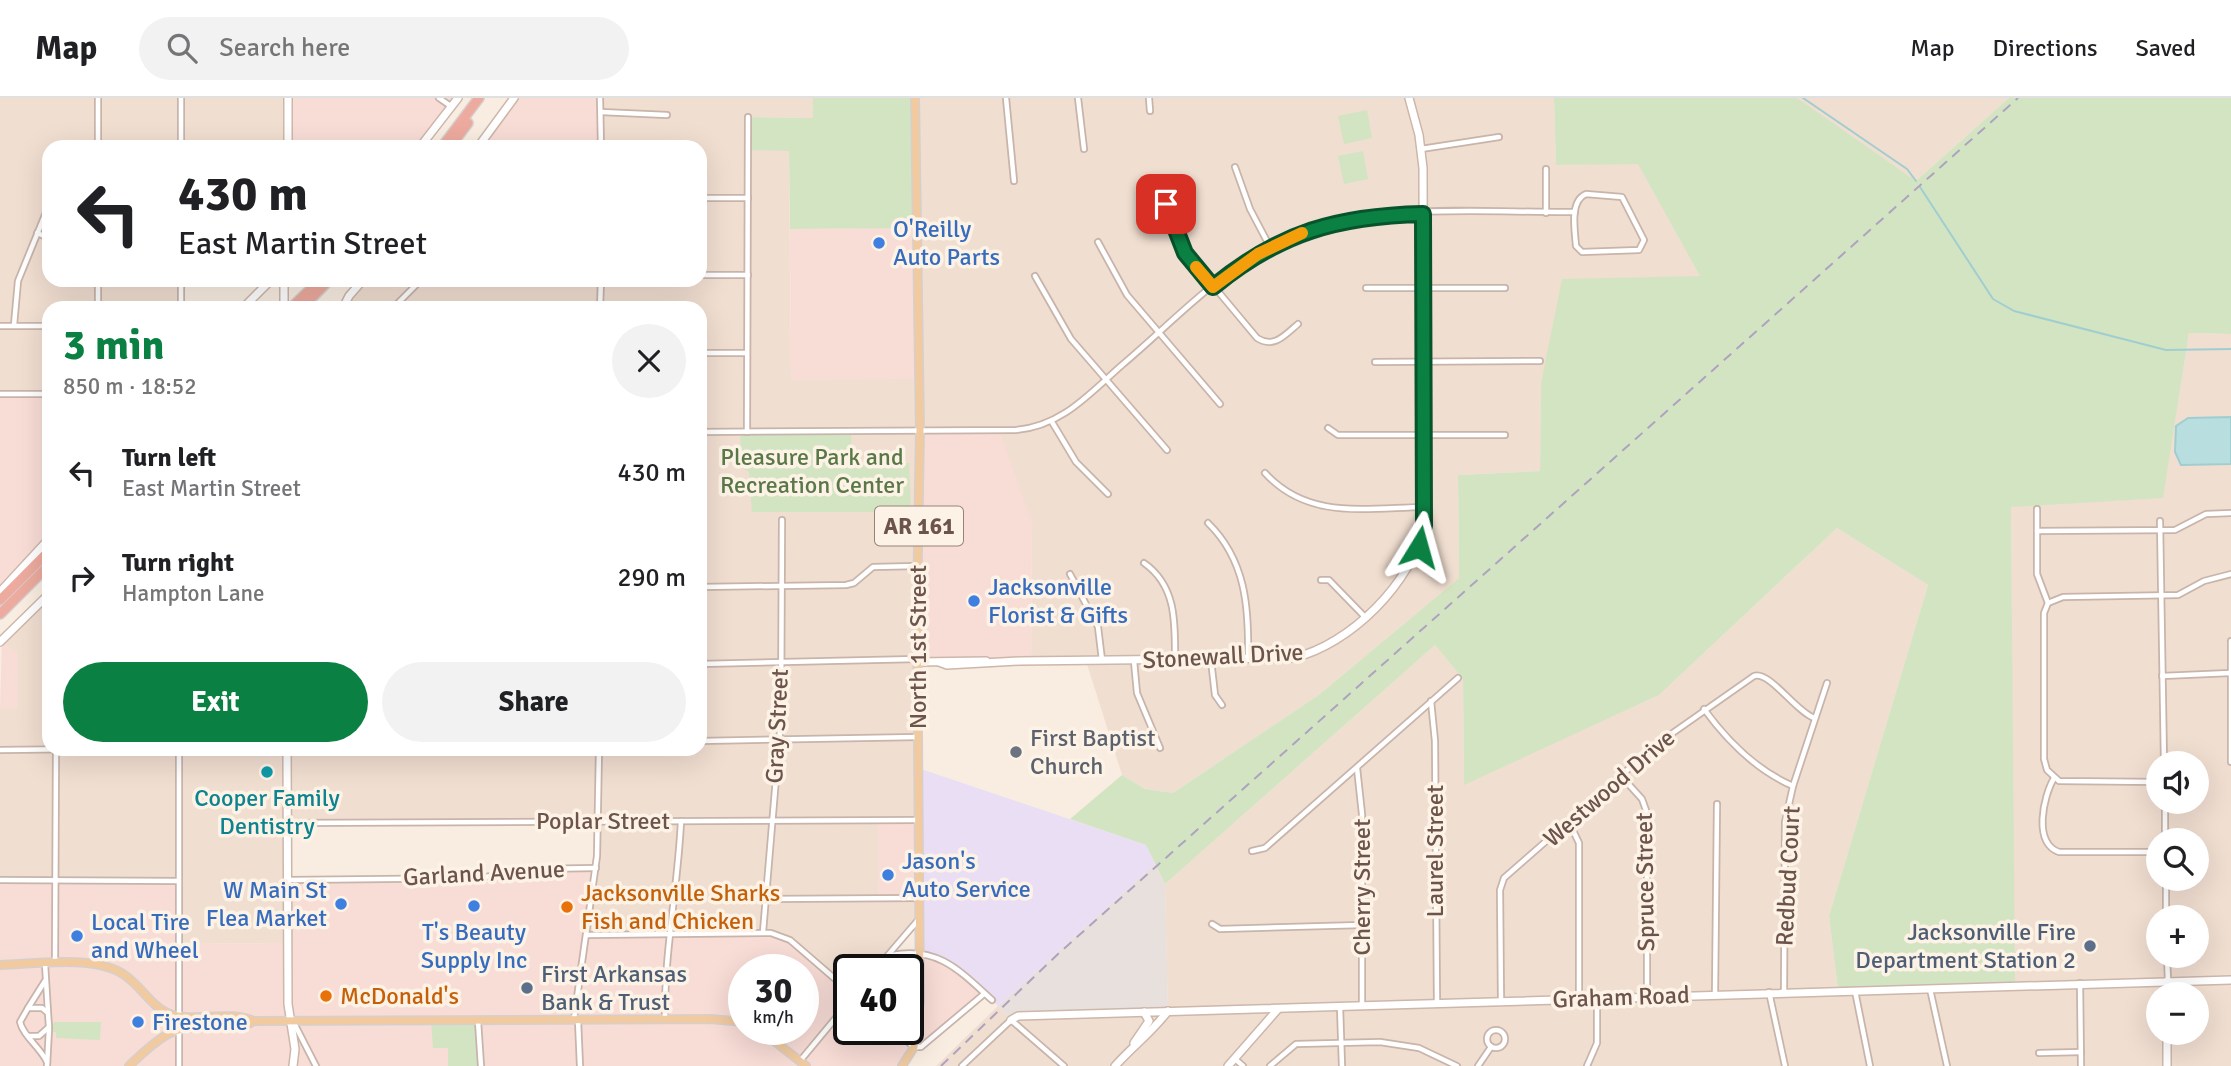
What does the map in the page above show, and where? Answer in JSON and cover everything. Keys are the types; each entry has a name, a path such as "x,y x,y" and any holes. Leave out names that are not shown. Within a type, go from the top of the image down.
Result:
{"highway":[{"path":"447,140 479,98"},
{"path":"455,140 486,98"},
{"path":"298,301 313,287"},
{"path":"309,301 322,287"},
{"path":"0,594 42,557"},
{"path":"0,614 42,572"}],"main road":[{"path":"288,98 288,140"},
{"path":"426,140 458,98"},
{"path":"483,140 514,98"},
{"name":"North 1st Street","path":"915,98 920,430 919,954"},
{"name":"Stonewall Drive","path":"918,661 947,665 990,662 1293,658 1319,651 1364,616 1395,587 1413,561 1423,533 1424,507 1421,149 1409,98"},
{"path":"249,301 260,287"},
{"path":"346,301 357,287"},
{"path":"0,594 42,547"},
{"path":"0,642 42,601"},
{"path":"287,756 288,1004 292,1020 293,1066"},
{"path":"0,964 94,964 113,968 130,978 163,1010 178,1016 243,1016 254,1021 728,1022"},
{"name":"Graham Road","path":"1011,1020 1018,1016 1768,991 2231,979"},
{"path":"1228,1066 1278,1009"},
{"path":"1133,1046 1148,1038 1168,1011"},
{"path":"1115,1066 1146,1028 1149,1021 1144,1012"},
{"path":"129,1066 159,1037 179,1027 245,1026 254,1021"},
{"path":"778,1045 801,1064"},
{"path":"2167,1045 2167,1066"},
{"name":"North 1st Street","path":"902,1066 914,1047"}],"street":[{"path":"98,140 99,98"},
{"path":"181,98 181,140"},
{"path":"439,98 452,107"},
{"path":"600,98 601,140"},
{"path":"1006,98 1014,181"},
{"path":"1078,98 1084,149"},
{"path":"1149,98 1150,111"},
{"path":"601,112 667,115"},
{"path":"747,432 748,117"},
{"path":"1421,149 1499,137"},
{"path":"1234,167 1250,209 1270,247"},
{"path":"1546,169 1546,213"},
{"path":"1615,194 1622,197 1644,240 1639,250 1582,252 1576,246 1575,212 1581,196 1615,194"},
{"path":"707,198 748,198"},
{"path":"1166,204 1185,253 1262,341 1278,341 1298,324"},
{"path":"707,432 1016,430 1052,422 1073,409 1213,287 1270,247 1333,222 1370,216 1575,212"},
{"path":"14,325 18,281 42,221"},
{"path":"37,233 42,235"},
{"path":"1098,242 1121,287 1220,404"},
{"path":"707,275 748,275"},
{"path":"1035,276 1061,324 1167,450"},
{"path":"400,301 414,287"},
{"path":"1366,288 1505,288"},
{"path":"0,326 42,326"},
{"path":"707,354 747,353"},
{"path":"1375,362 1540,361"},
{"path":"0,394 42,394"},
{"path":"1052,422 1076,462 1108,494"},
{"path":"1328,429 1338,435 1505,435"},
{"path":"1265,473 1287,494 1321,507 1424,507"},
{"path":"2037,509 2036,573 2048,603 2043,621 2046,770 2054,778 2072,782 2146,782"},
{"path":"2036,531 2160,531 2183,528 2206,514 2231,513"},
{"name":"Gray Street","path":"763,932 778,741 782,520"},
{"path":"2160,522 2164,751"},
{"path":"1208,523 1240,572 1247,597 1248,659"},
{"path":"1144,563 1163,584 1174,605 1175,660"},
{"path":"707,587 846,585 854,583 873,567 918,566"},
{"path":"2048,603 2072,596 2182,594 2204,581 2231,574"},
{"path":"1070,575 1098,627 1102,661"},
{"path":"1321,580 1329,580 1364,616"},
{"path":"2231,641 2231,762"},
{"path":"1134,660 1138,693 1160,748"},
{"path":"1211,660 1214,689 1222,705"},
{"path":"707,664 918,661"},
{"path":"2162,676 2230,673"},
{"name":"Westwood Drive","path":"1501,1000 1501,884 1569,822 1657,744 1704,709 1759,674 1767,677 1801,713 1814,718"},
{"path":"1252,851 1265,848 1458,678"},
{"name":"Redbud Court","path":"1784,991 1785,822 1793,786 1827,682"},
{"name":"Laurel Street","path":"1431,701 1435,741 1437,1002"},
{"path":"1704,709 1719,730 1757,767 1793,786"},
{"path":"707,741 918,737"},
{"path":"0,750 42,749"},
{"path":"55,964 56,756"},
{"path":"179,756 179,1066"},
{"path":"580,1066 576,1020 596,868 598,756"},
{"name":"Cherry Street","path":"1357,768 1362,814 1362,1006"},
{"name":"Spruce Street","path":"1622,777 1642,799 1647,813 1647,996"},
{"path":"2054,778 2044,807 2045,841 2051,849 2059,852 2146,852"},
{"path":"1715,993 1717,804"},
{"name":"Poplar Street","path":"288,823 918,820"},
{"path":"665,1020 665,975 672,933 681,821"},
{"path":"1569,822 1579,843 1579,998"},
{"name":"Garland Avenue","path":"288,880 479,878 535,869 596,868"},
{"path":"0,880 179,881"},
{"path":"766,899 918,898"},
{"path":"889,954 920,919"},
{"path":"1212,924 1220,929 1362,925"},
{"path":"587,935 763,932 790,940 833,977"},
{"path":"924,955 940,958 992,1000"},
{"path":"46,964 49,1027 47,1064"},
{"path":"2167,968 2168,981"},
{"path":"46,981 20,1021 22,1030 47,1064"},
{"path":"2080,982 2081,1066"},
{"path":"1930,988 1947,1066"},
{"path":"1854,990 1870,1066"},
{"path":"1768,991 1785,1066"},
{"path":"912,1045 914,1047 930,1042 985,994"},
{"path":"1587,1066 1597,1043 1597,997"},
{"path":"1340,1007 1342,1066"},
{"path":"28,1008 42,1008 48,1013"},
{"path":"292,1020 316,1066"},
{"path":"962,1066 1011,1020 1064,1066"},
{"path":"478,1021 481,1066"},
{"path":"801,1064 833,1023"},
{"path":"29,1036 39,1037 49,1027"},
{"path":"1270,1066 1296,1044 1342,1042 1406,1044 1457,1066"},
{"path":"1478,1066 1491,1047"},
{"path":"2039,1053 2081,1052"},
{"path":"1235,1059 1243,1066"}],"shaded area":[{"path":"0,98 288,98 288,140 42,140 42,287 181,287 181,301 42,301 42,394 0,394"},
{"path":"288,98 458,98 425,140 288,140"},
{"path":"514,98 600,98 601,140 483,140"},
{"path":"600,98 813,98 813,118 749,117 789,150 791,380 915,98 1554,98 1556,165 1638,163 1701,277 1550,345 1541,383 1540,471 1458,475 1459,578 1320,694 1173,793 1145,789 1122,775 1086,661 1031,661 1032,522 920,431 920,918 890,954 833,954 833,977 819,964 819,954 780,954 587,935 599,822 288,823 289,943 180,944 0,880 0,708 18,708 2,640 42,601 42,756 707,756 707,301 348,301 358,287 707,287 707,140 601,140"},
{"path":"1795,98 2009,98 1916,181"},
{"path":"917,228 920,379 791,380 790,229"},
{"path":"2189,333 2231,334 2231,1066 936,1066 998,1006 1011,1020 1168,1011 1165,884 1435,645 1463,679 1464,784 1659,695 1837,528 1928,585 1829,916 1838,990 2014,985 2011,506 2164,489"},
{"path":"0,394 42,394 42,547 0,592"},
{"path":"920,430 999,430 1032,522 1031,661 918,662"},
{"path":"2,640 18,654 18,708 0,708"},
{"path":"918,768 1146,845 1155,864 998,1006 940,958 919,954"},
{"path":"878,820 918,820 918,898 878,899"},
{"path":"1155,864 1165,884 1168,1011 1011,1020 998,1006"},
{"path":"596,868 587,934 763,932 783,936 805,954 728,954 728,1045 819,1045 819,965 833,977 833,1045 920,1045 914,1047 901,1066 0,1066 0,880 179,881 180,944 288,943 288,880 479,878 510,871"},
{"path":"933,954 985,994 930,1042 924,1044 924,955"}],"green space":[{"path":"813,98 915,98 917,228 790,229 789,151 748,150 748,117 813,118"},
{"path":"1554,98 1797,98 1916,181 2009,98 2231,98 2231,334 2189,333 2163,498 2011,507 2015,985 1838,990 1829,916 1928,585 1837,528 1659,695 1464,785 1463,679 1435,645 1165,884 1146,845 1070,819 1122,775 1145,789 1173,793 1320,694 1459,578 1458,475 1540,471 1541,383 1562,279 1700,276 1638,164 1556,165"},
{"path":"1367,110 1372,138 1344,144 1338,116"},
{"path":"1363,151 1368,179 1344,184 1338,156"},
{"name":"Pleasure Park and Recreation Center","path":"851,431 852,465 909,463 911,512 752,512 749,472 742,468 740,432"},
{"path":"431,1021 478,1021 481,1066 448,1066 448,1048 433,1048"},
{"path":"54,1022 101,1022 100,1040 56,1038 56,1032 51,1032"}],"water":[{"path":"2231,417 2231,464 2181,465 2175,452 2176,426 2188,418"}],"waterway":[{"path":"1803,98 1907,169 1916,181"},
{"path":"1920,187 1993,299 2014,311 2166,350 2231,349"}],"railway":[{"path":"941,1066 1058,954 2018,98"}],"slow traffic":[{"path":"1196,267 1213,287 1258,254 1302,233"}],"place":[{"name":"O'Reilly Auto Parts","path":"879,243"},
{"name":"Jacksonville Florist & Gifts","path":"974,601"},
{"name":"First Baptist Church","path":"1016,752"},
{"name":"Cooper Family Dentistry","path":"267,772"},
{"name":"Jason's Auto Service","path":"888,875"},
{"name":"W Main St Flea Market","path":"341,904"},
{"name":"T's Beauty Supply Inc","path":"474,906"},
{"name":"Jacksonville Sharks Fish and Chicken","path":"567,907"},
{"name":"Local Tire and Wheel","path":"77,936"},
{"name":"Jacksonville Fire Department Station 2","path":"2090,946"},
{"name":"First Arkansas Bank & Trust","path":"527,988"},
{"name":"McDonald's","path":"326,996"},
{"name":"Firestone","path":"138,1022"}],"route":[{"path":"1166,204 1185,253 1213,287 1270,247 1314,228 1370,216 1423,214 1424,525 1419,547"}]}
